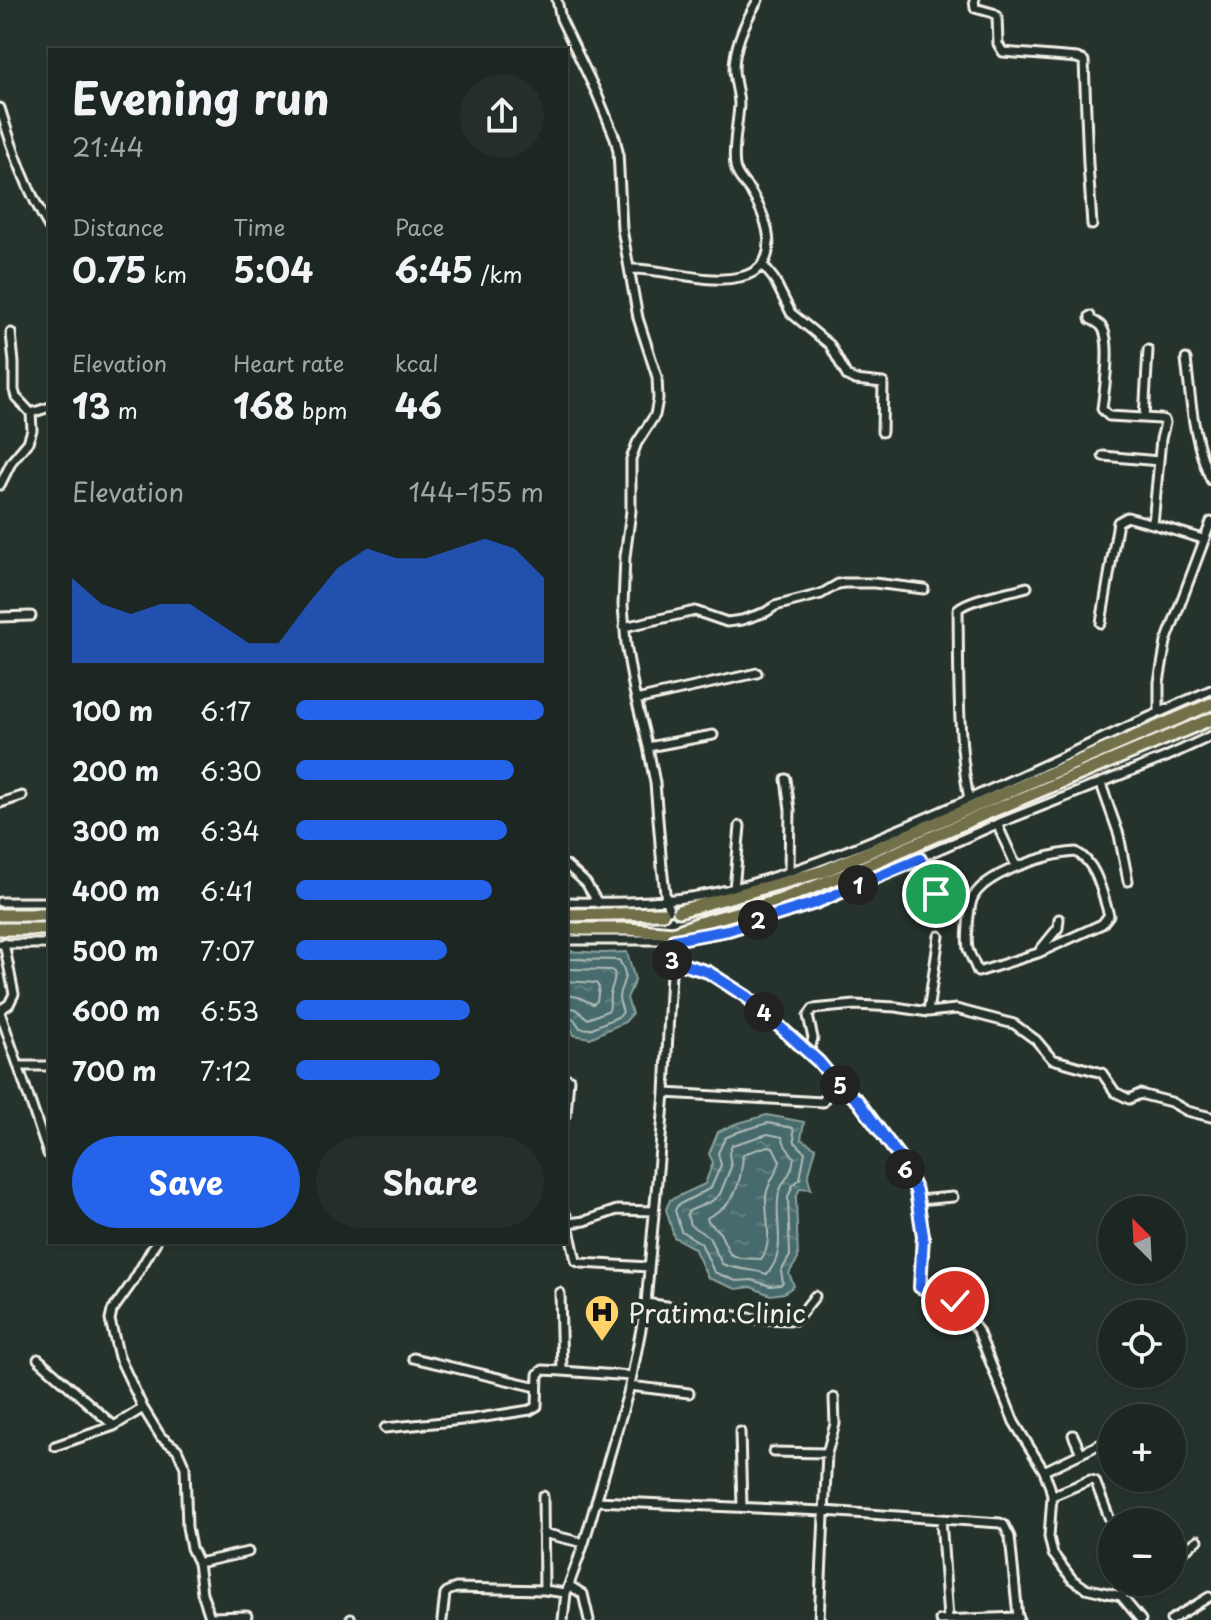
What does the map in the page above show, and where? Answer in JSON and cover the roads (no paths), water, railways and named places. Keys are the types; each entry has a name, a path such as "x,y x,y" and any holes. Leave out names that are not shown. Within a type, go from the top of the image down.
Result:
{"highway":[{"path":"568,915 669,909 824,871 1211,704"},
{"path":"568,929 674,933 778,901 1211,719"},
{"path":"669,909 661,921 674,933"},
{"path":"669,909 684,918 674,933"},
{"path":"0,915 48,915"},
{"path":"0,929 48,929"}],"street":[{"path":"557,0 561,19 615,138 622,229 638,318 655,367 658,399 655,415 631,459 631,511 623,582 624,627 636,700 655,783 669,909"},
{"path":"630,269 647,268 704,278 742,277 757,269 770,251 761,213 736,171 734,159 739,101 734,69 737,47 758,0"},
{"path":"974,0 975,8 997,16 998,44 1003,52 1084,61 1092,225"},
{"path":"0,108 19,166 48,226"},
{"path":"762,264 774,279 791,313 830,345 849,379 883,383 882,432"},
{"path":"1090,316 1105,333 1107,366 1103,412 1109,416 1160,419 1165,423 1153,524"},
{"path":"0,485 12,461 28,442 32,430 31,413 16,397 14,390 11,333"},
{"path":"1144,418 1148,350"},
{"path":"1186,359 1195,434 1211,480"},
{"path":"31,413 48,408"},
{"path":"1103,456 1159,461"},
{"path":"1101,623 1118,522 1127,517 1203,539"},
{"path":"1159,712 1159,682 1166,642 1211,522"},
{"path":"624,627 695,611 727,622 742,620 775,606 821,594 844,583 924,589"},
{"path":"969,800 958,709 958,609 974,601 1027,587"},
{"path":"0,617 31,616"},
{"path":"636,700 757,673"},
{"path":"568,902 669,909 789,871 844,852 969,800 1211,690"},
{"path":"648,747 713,735"},
{"path":"568,940 728,930 815,903 1211,736"},
{"path":"786,779 790,810 789,871"},
{"path":"1101,784 1121,844 1128,881"},
{"path":"0,803 22,796"},
{"path":"997,824 1016,866"},
{"path":"734,889 740,826"},
{"path":"1076,852 1089,861 1109,915 1102,924 1038,953 978,972 967,946 972,900 979,889 1016,866 1076,852"},
{"path":"920,859 936,894"},
{"path":"568,867 586,883 598,903"},
{"path":"0,902 48,902"},
{"path":"1038,953 1058,928 1059,919"},
{"path":"563,1620 568,1589 630,1381 646,1303 665,1093 674,933"},
{"path":"928,1012 939,936"},
{"path":"48,944 2,944 14,994 9,1004 0,1011 48,1154"},
{"path":"672,961 708,972 747,997 858,1101 900,1158 918,1200 923,1236 920,1287 955,1301 978,1331 1014,1422 1044,1471 1052,1496 1049,1537 1053,1554 1072,1579 1085,1588 1098,1591"},
{"path":"809,1053 813,1038 808,1016 813,1009 855,1005 928,1012 956,1009 1014,1024 1036,1040 1052,1059 1102,1073 1115,1092 1129,1099 1140,1094 1211,1117"},
{"path":"19,1066 48,1066"},
{"path":"568,1091 569,1079"},
{"path":"665,1093 823,1102 833,1079"},
{"path":"918,1200 953,1197"},
{"path":"568,1219 585,1221 617,1210 654,1211"},
{"path":"568,1224 576,1261 649,1267"},
{"path":"155,1244 112,1311 110,1320 119,1357 155,1429 177,1449 185,1467 187,1527 211,1618 247,1616"},
{"path":"560,1293 562,1371"},
{"path":"646,1303 756,1319 796,1320 815,1296"},
{"path":"413,1358 537,1387"},
{"path":"38,1359 114,1426"},
{"path":"385,1428 530,1410 537,1406 537,1376 543,1370 630,1381 689,1393"},
{"path":"819,1620 827,1453 835,1424 834,1398"},
{"path":"55,1446 114,1426 143,1408"},
{"path":"740,1432 742,1507"},
{"path":"1073,1435 1081,1453"},
{"path":"1044,1471 1098,1445"},
{"path":"773,1452 827,1453"},
{"path":"1052,1496 1090,1480 1095,1481 1105,1508"},
{"path":"543,1496 544,1590"},
{"path":"596,1501 824,1511 1004,1525 1010,1537 1019,1618 940,1620"},
{"path":"941,1519 948,1619"},
{"path":"543,1533 584,1543"},
{"path":"1186,1549 1198,1540"},
{"path":"198,1563 248,1552"},
{"path":"442,1620 445,1594 456,1588 579,1590 583,1594 589,1620"},
{"path":"1121,1596 1141,1620"},
{"path":"1171,1620 1209,1597"}],"water":[{"path":"568,951 627,952 635,980 627,998 632,1014 625,1022 590,1038 574,1035 568,1019"},
{"path":"767,1115 804,1122 801,1139 816,1148 808,1177 811,1189 800,1188 796,1198 798,1259 789,1273 794,1286 784,1293 770,1295 751,1287 736,1289 708,1278 694,1248 674,1237 666,1209 670,1200 705,1184 713,1162 709,1154 718,1132"}],"place":[{"name":"Pratima Clinic","path":"602,1343"}]}
